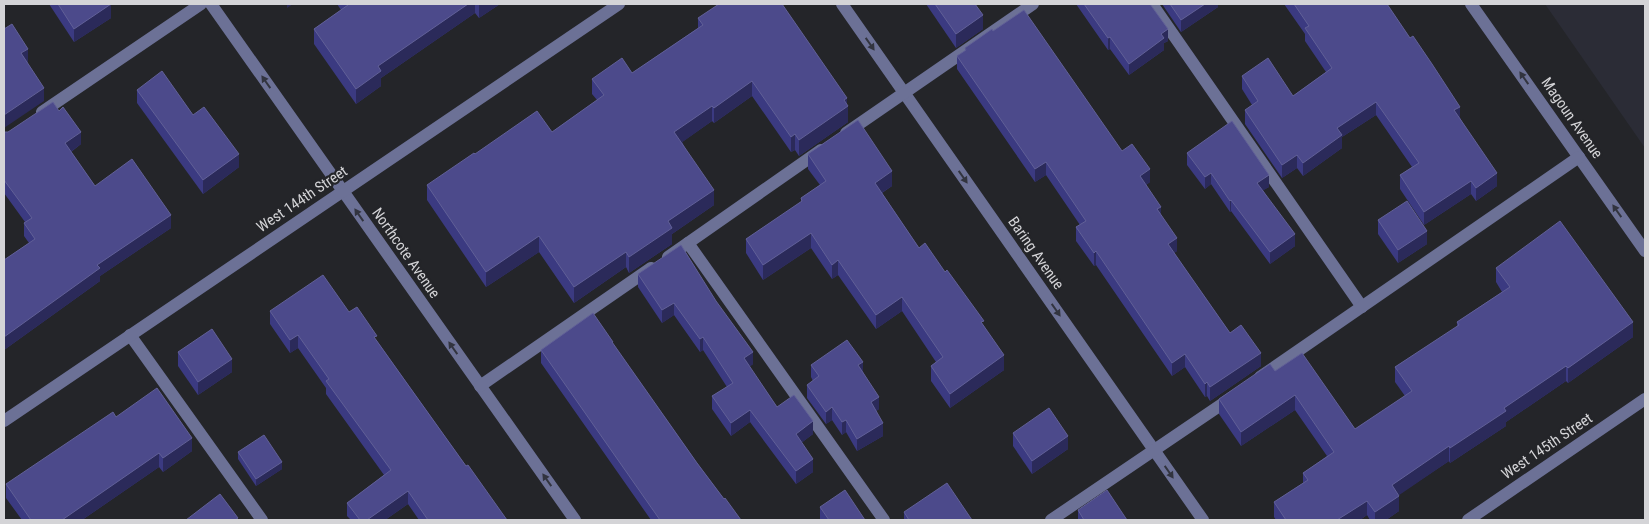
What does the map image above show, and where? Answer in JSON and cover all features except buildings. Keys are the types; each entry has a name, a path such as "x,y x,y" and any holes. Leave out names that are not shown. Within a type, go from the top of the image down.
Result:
{"street":[{"path":"28,122 201,4"},
{"name":"Northcote Avenue","path":"211,4 575,520"},
{"name":"West 144th Street","path":"4,421 618,4"},
{"name":"Baring Avenue","path":"842,4 1203,520"},
{"path":"480,386 1032,4"},
{"path":"1152,4 1362,307"},
{"name":"Magoun Avenue","path":"1471,4 1645,251"},
{"path":"1051,520 1580,157"},
{"path":"688,243 884,520"},
{"path":"130,335 262,520"},
{"name":"West 145th Street","path":"1468,520 1645,399"}],"shaded area":[{"path":"1545,4 1645,4 1645,148"}]}
